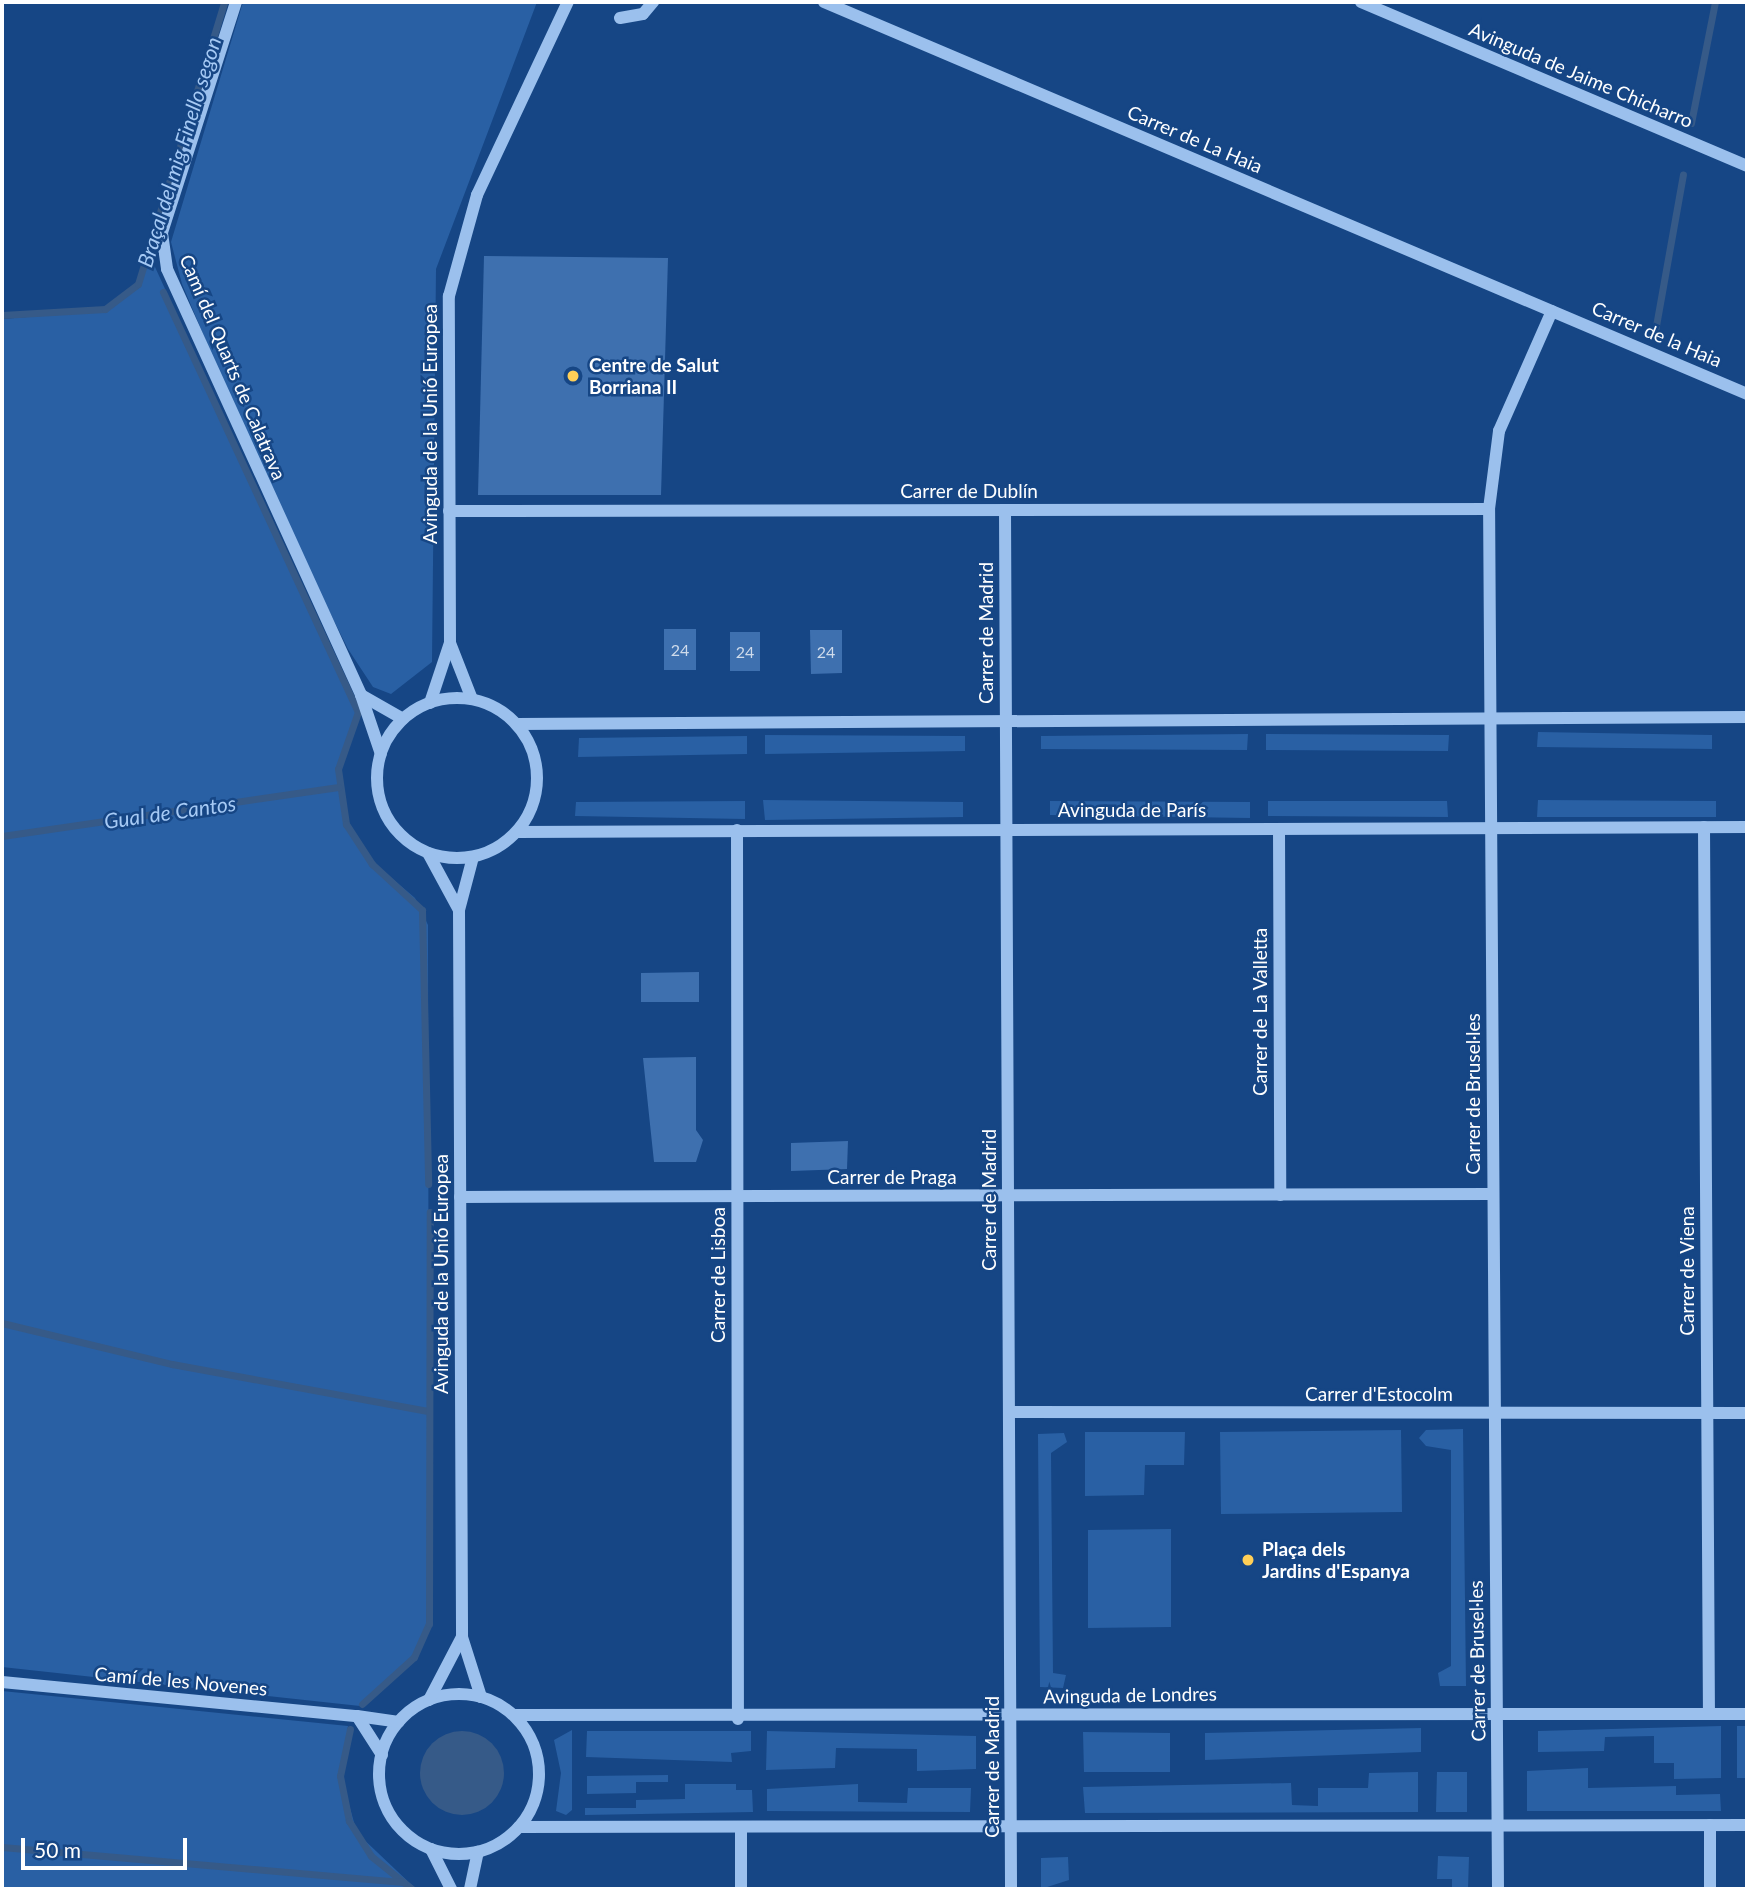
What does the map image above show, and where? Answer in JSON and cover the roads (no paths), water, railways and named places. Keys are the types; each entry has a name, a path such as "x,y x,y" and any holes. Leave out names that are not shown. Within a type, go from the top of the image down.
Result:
{"street":[{"name":"Camí del Quarts de Calatrava","path":"236,2 162,233 167,269 361,695 381,754"},
{"name":"Avinguda de la Unió Europea","path":"429,703 450,643 449,296 477,195 558,8 568,2"},
{"path":"620,18 643,14 653,2"},
{"name":"Carrer de La Haia","path":"824,2 1552,311"},
{"name":"Avinguda de Jaime Chicharro","path":"1361,2 1747,166"},
{"name":"Carrer de la Haia","path":"1552,311 1747,394"},
{"name":"Carrer de Brusel·les","path":"1498,1889 1489,509 1500,432 1552,311"},
{"name":"Carrer de Dublín","path":"449,511 1489,509"},
{"name":"Carrer de Madrid","path":"1005,510 1011,1889"},
{"name":"Avinguda de la Unió Europea","path":"450,643 472,699"},
{"path":"361,695 403,719"},
{"path":"517,724 537,766 534,801 517,832 473,857 428,853 407,841 385,813 377,778 381,754 403,719 429,703 472,699 517,724 1006,718 1747,717"},
{"name":"Carrer de Viena","path":"1704,827 1709,1714"},
{"name":"Avinguda de París","path":"517,832 1747,827"},
{"name":"Carrer de La Valletta","path":"1279,829 1280,1195"},
{"name":"Carrer de Lisboa","path":"737,830 738,1719"},
{"name":"Avinguda de la Unió Europea","path":"428,853 459,910"},
{"name":"Avinguda de la Unió Europea","path":"473,857 459,910 462,1637 481,1697"},
{"name":"Carrer de Praga","path":"460,1197 1492,1194"},
{"name":"Carrer d'Estocolm","path":"1010,1412 1747,1413"},
{"name":"Avinguda de la Unió Europea","path":"429,1700 462,1637"},
{"name":"Camí de les Novenes","path":"2,1682 399,1722"},
{"path":"431,1849 478,1852 519,1827 531,1810 539,1770 527,1731 514,1715 481,1697 429,1700 399,1722 382,1755 383,1801 394,1821 431,1849 451,1889"},
{"name":"Avinguda de Londres","path":"514,1715 738,1719 1497,1711 1747,1714"},
{"path":"357,1716 382,1755"},
{"path":"1710,1825 1710,1889"},
{"path":"519,1827 1747,1825"},
{"path":"741,1827 741,1889"},
{"path":"470,1889 478,1852"}],"waterway":[{"name":"Braçal del mig Finello segon","path":"2,315 105,309 138,284 224,2"},
{"path":"1691,123 1715,2"},
{"path":"1654,337 1683,175"},
{"path":"163,292 358,712 338,769 346,824 372,864 422,910 428,1184"},
{"name":"Gual de Cantos","path":"2,836 338,787"},
{"path":"362,1704 414,1657 429,1624 430,1212"},
{"path":"2,1323 172,1364 428,1411"},
{"path":"350,1729 340,1776 349,1821 371,1856 412,1889"},
{"path":"2,1847 403,1882"}],"place":[{"name":"Centre de Salut Borriana II","path":"573,376"},
{"name":"Plaça dels Jardins d'Espanya","path":"1248,1560"}]}
